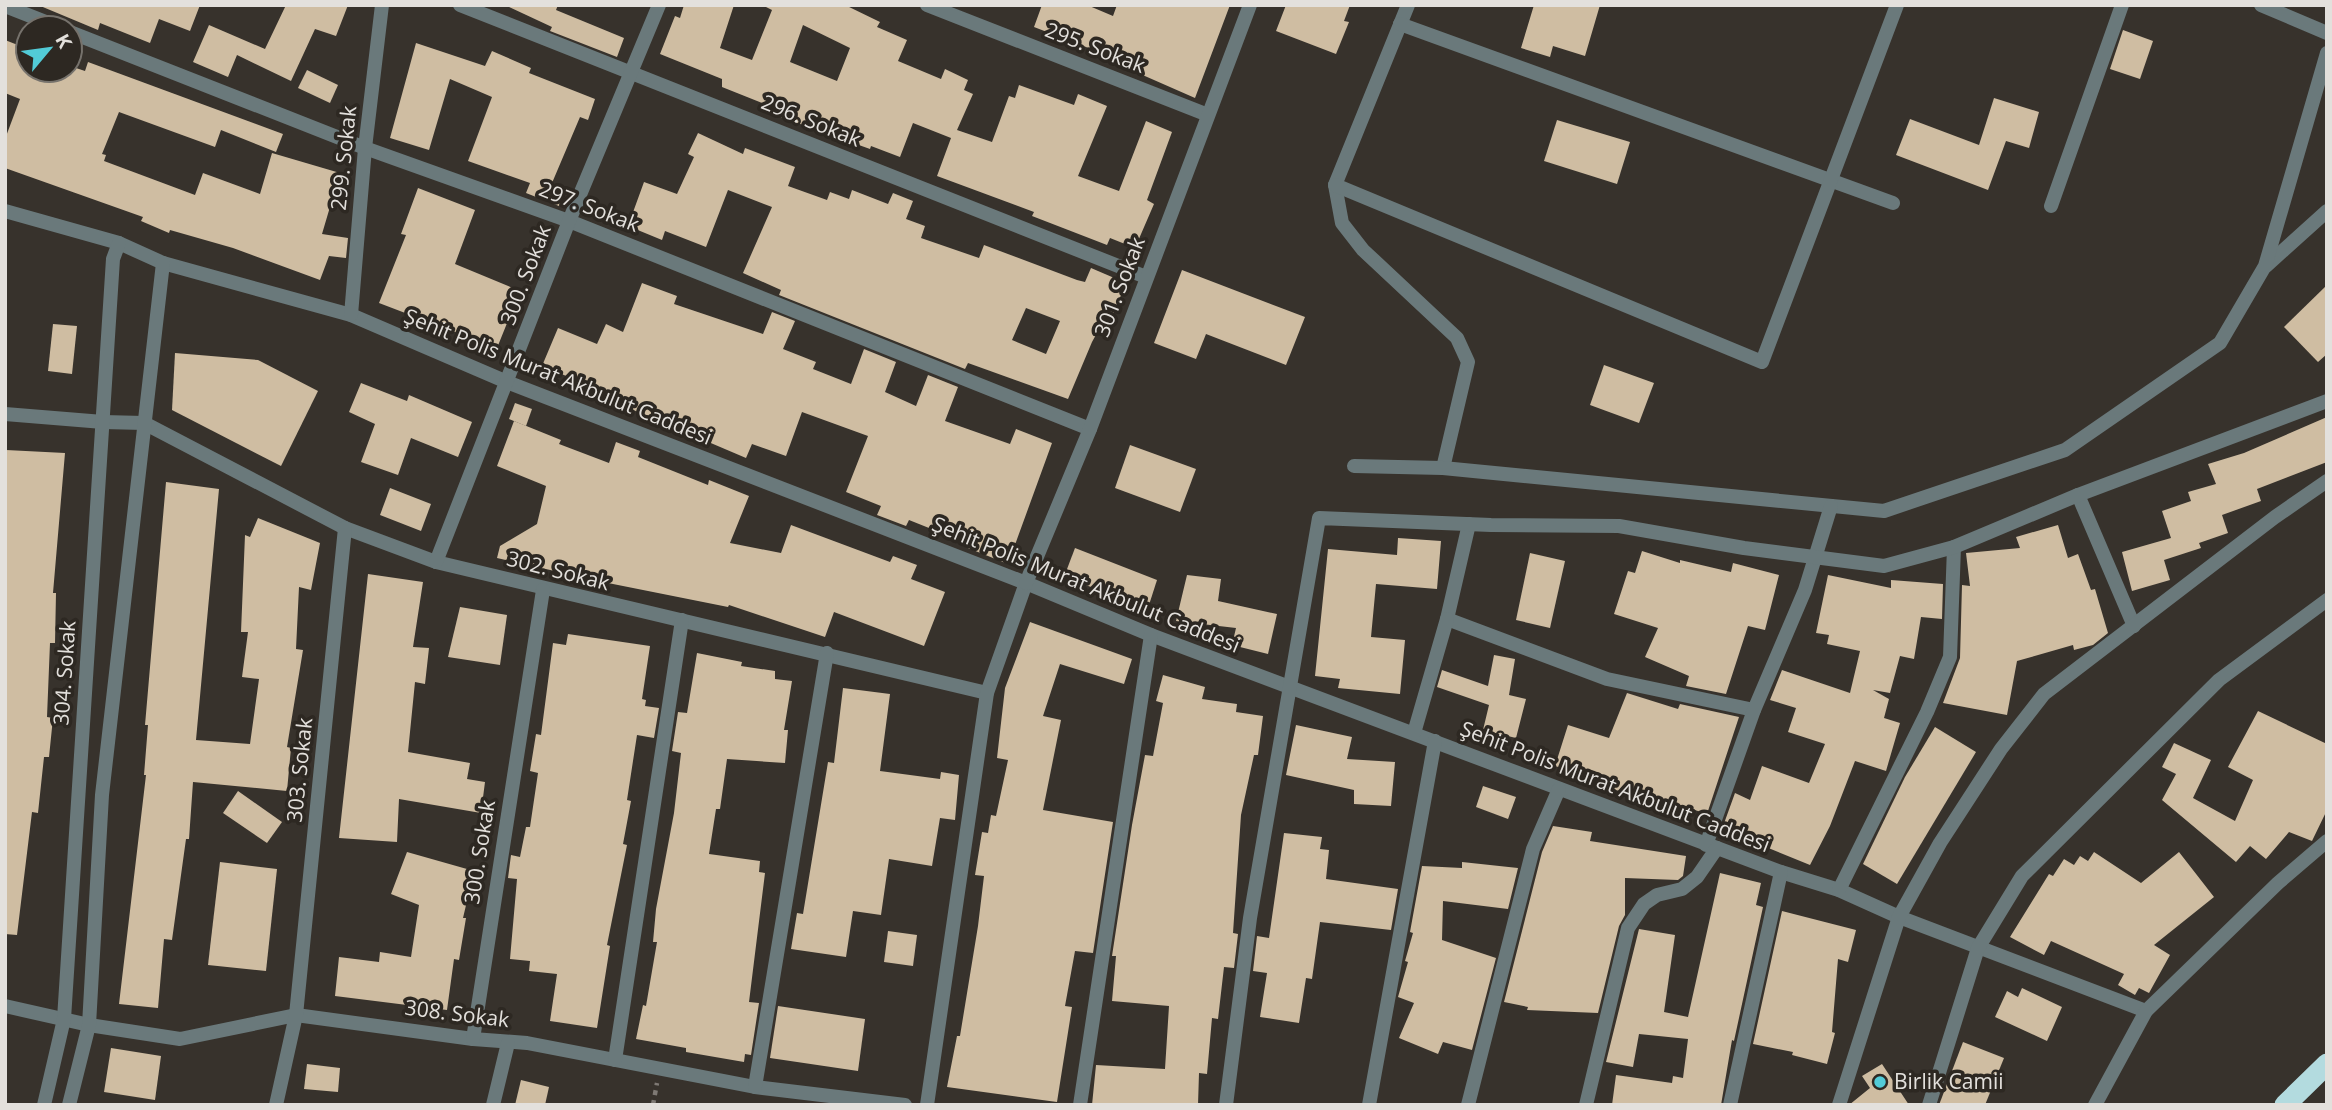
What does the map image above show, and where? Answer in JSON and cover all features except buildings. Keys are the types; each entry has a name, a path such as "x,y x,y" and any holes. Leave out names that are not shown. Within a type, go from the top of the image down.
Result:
{"highway":[{"path":"2285,1105 2327,1064"}],"street":[{"name":"299. Sokak","path":"351,315 365,148 382,5"},
{"name":"296. Sokak","path":"460,5 1146,277"},
{"name":"300. Sokak","path":"436,562 569,221 659,5"},
{"name":"295. Sokak","path":"927,5 1208,115"},
{"name":"301. Sokak","path":"927,1105 987,693 1026,583 1090,429 1250,5"},
{"path":"1408,5 1335,185 1342,223 1363,250 1457,338 1468,362 1443,468"},
{"path":"1335,185 1762,362 1897,5"},
{"path":"2050,206 2122,5"},
{"path":"2261,5 2327,33"},
{"path":"5,6 25,14"},
{"path":"1400,24 1832,178 1893,203"},
{"name":"297. Sokak","path":"84,38 365,148 569,221 1090,429"},
{"path":"1354,466 1443,468 1884,511 2065,450 2220,343 2265,267 2327,53"},
{"name":"Şehit Polis Murat Akbulut Caddesi","path":"5,211 119,243 163,263 351,315 507,382 1026,583 1151,635 1711,847 1839,890 1899,917 2146,1012"},
{"path":"2265,267 2327,211"},
{"name":"304. Sokak","path":"44,1105 64,1019 113,260 119,243"},
{"path":"69,1105 89,1025 102,795 163,263"},
{"path":"1226,1105 1250,918 1319,518 1619,526 1884,566 1954,547 2078,495 2327,401"},
{"path":"5,414 144,423"},
{"name":"302. Sokak","path":"144,423 345,528 436,562 543,590 827,653 987,693"},
{"path":"1839,1105 1899,917 1940,843 2001,749 2044,694 2275,517 2327,481"},
{"path":"2078,495 2134,626"},
{"path":"1586,1105 1628,928 1644,904 1657,895 1682,889 1697,877 1711,847 1754,710 1816,557 1831,506"},
{"path":"1414,733 1447,619 1469,524"},
{"name":"303. Sokak","path":"275,1105 296,1015 345,528"},
{"path":"1839,890 1927,712 1950,657 1954,547"},
{"name":"300. Sokak","path":"472,1039 543,590"},
{"path":"1929,1105 1978,948 2022,876 2219,680 2327,600"},
{"path":"1447,619 1607,679 1754,710"},
{"path":"615,1060 682,620"},
{"path":"1080,1105 1151,635"},
{"path":"755,1087 827,653"},
{"path":"1369,1105 1435,741"},
{"path":"1468,1105 1533,849 1559,789"},
{"path":"2095,1105 2146,1012 2278,883 2327,841"},
{"path":"1730,1105 1781,872"},
{"name":"308. Sokak","path":"5,1006 89,1025 180,1039 296,1015 472,1039 527,1043 755,1087 905,1105"},
{"path":"493,1105 508,1043"}],"place":[{"name":"Birlik Camii","path":"1880,1082"}]}
